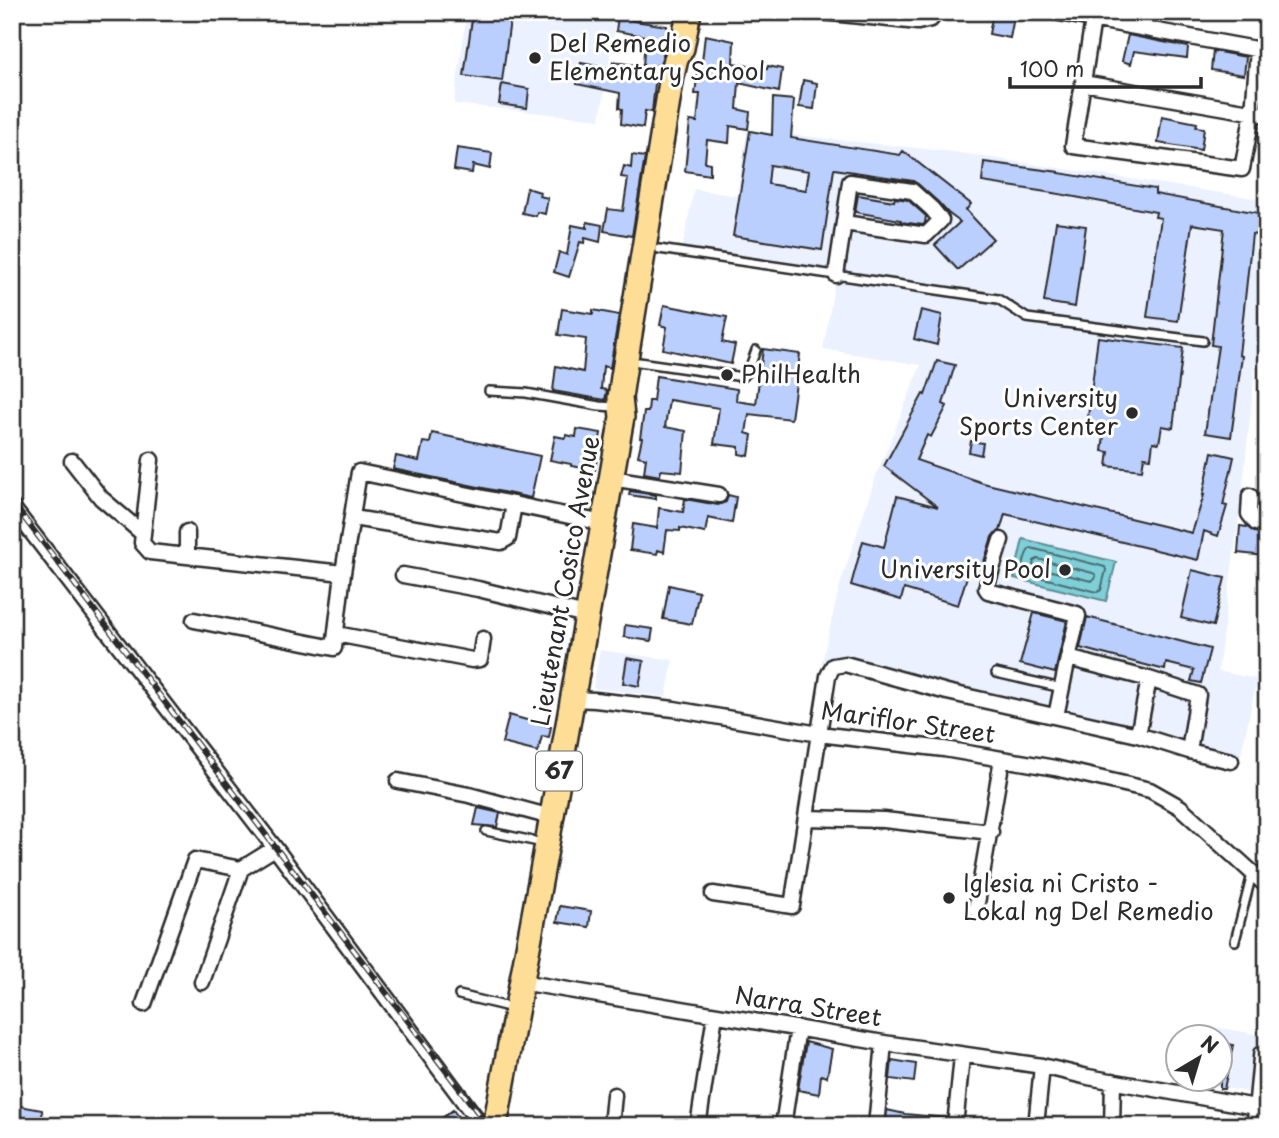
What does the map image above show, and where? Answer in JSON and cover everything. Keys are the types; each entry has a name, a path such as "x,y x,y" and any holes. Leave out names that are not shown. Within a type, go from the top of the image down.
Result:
{"main road":[{"name":"Lieutenant Cosico Avenue","path":"624,411 620,398 658,158 672,76 682,48 689,12"},
{"name":"Lieutenant Cosico Avenue","path":"495,1126 611,478 624,411 632,400 659,249 686,77 686,61 682,48"}],"street":[{"path":"822,12 918,22 931,19 935,12"},
{"path":"1054,12 1093,19 1263,51 1260,113 1242,169 1073,146 1093,19"},
{"path":"1083,83 1260,113"},
{"path":"836,275 850,182 912,191 942,220 926,236 844,223"},
{"path":"152,460 142,533 142,543 150,552 343,573"},
{"path":"72,461 101,498 142,533"},
{"path":"194,620 334,648 359,472 603,523"},
{"path":"611,478 719,495"},
{"path":"1250,496 1249,514 1256,523 1267,525"},
{"path":"352,517 501,542 508,538 514,504"},
{"path":"12,508 275,848 482,1126"},
{"path":"187,532 187,556"},
{"path":"1001,540 986,588 988,591 1077,614 1056,716"},
{"path":"403,575 586,615"},
{"path":"336,634 472,660 480,659 483,639"},
{"path":"1068,659 1149,679 1198,695 1189,751"},
{"path":"713,894 792,906 828,676 833,666 845,664 947,692 1138,735 1230,761"},
{"path":"1138,735 1149,679"},
{"name":"Mariflor Street","path":"572,699 674,709 819,734 944,749 1055,768 1150,790 1180,807 1267,886"},
{"path":"976,909 1002,759"},
{"path":"398,781 551,817"},
{"path":"806,818 884,820 990,832"},
{"path":"202,982 240,869 275,848"},
{"path":"145,1004 195,860 240,869"},
{"name":"Narra Street","path":"521,982 884,1043 1042,1066 1088,1077 1260,1107"},
{"path":"698,1126 715,1015"},
{"path":"783,1126 798,1028"},
{"path":"876,1126 884,1043"},
{"path":"955,1126 962,1055"},
{"path":"1036,1126 1042,1066"},
{"path":"1112,1126 1113,1081"},
{"path":"611,1126 614,1095"}],"lane":[{"path":"659,249 998,299 1027,318 1203,341"},
{"path":"639,362 743,377 748,372 756,349"},
{"path":"489,391 526,393 624,411"},
{"path":"996,673 1062,688"},
{"path":"486,831 547,844"},
{"path":"1235,941 1252,874"},
{"path":"459,995 516,1009"},
{"path":"1251,1126 1260,1107 1258,1052"}],"shaded area":[{"name":"Del Remedio Elementary School","path":"467,12 617,12 600,119 454,104"},
{"path":"747,130 954,152 1267,200 1267,289 1258,340 1242,494 1218,671 1257,679 1239,764 821,666 839,588 876,476 921,365 823,349 836,276 681,255 694,189 737,196"},
{"path":"600,650 673,660 666,697 593,688"},
{"path":"1234,1030 1267,1036 1267,1095 1234,1090"}],"water":[{"name":"University Pool","path":"1023,539 1116,562 1106,601 1014,578"}],"building":[{"path":"473,12 511,12 502,81 464,76"},
{"path":"993,12 1015,12 1010,38 989,34"},
{"path":"618,16 667,26 664,51 660,65 657,65 652,112 645,111 643,128 621,124 620,93 577,84 581,63 612,69 613,62 643,66 645,36 616,31"},
{"path":"705,35 734,41 733,63 782,69 779,92 739,83 737,109 750,112 748,129 730,126 729,143 707,140 705,162 710,163 710,175 685,171 690,121 697,122 700,94 695,94"},
{"path":"1128,35 1188,47 1187,58 1134,51 1131,64 1122,61"},
{"path":"1213,51 1246,57 1244,75 1211,70"},
{"path":"803,80 817,83 814,109 799,107"},
{"path":"502,84 529,89 527,108 499,104"},
{"path":"773,98 794,100 791,138 900,155 903,151 971,204 966,210 993,239 958,270 935,245 960,222 918,184 834,169 822,250 733,236 750,131 772,135","holes":["770,165 809,171 806,190 768,184"]},
{"path":"1162,116 1197,123 1196,127 1204,128 1201,150 1158,143"},
{"path":"457,148 492,153 490,169 473,165 472,173 454,170"},
{"path":"632,155 645,157 632,236 604,231 608,209 623,211 628,178 621,177 624,166 631,168"},
{"path":"984,162 1155,189 1155,194 1264,214 1261,236 1252,234 1239,355 1242,356 1231,437 1205,433 1218,346 1211,345 1224,229 1192,224 1178,321 1147,317 1161,218 1155,217 1156,212 982,182"},
{"path":"527,188 548,198 545,214 537,212 536,216 522,213"},
{"path":"858,195 894,201 895,198 908,200 926,216 925,223 901,222 855,212"},
{"path":"587,222 602,225 600,242 585,238 584,243 580,242 569,277 554,272 559,252 567,255 572,225 587,228"},
{"path":"1056,222 1086,226 1075,307 1044,302"},
{"path":"664,305 727,317 722,342 735,345 731,364 663,349 667,327 660,325"},
{"path":"562,309 593,314 593,310 619,315 610,368 603,366 601,389 607,390 605,400 553,391 556,366 583,372 586,339 558,335"},
{"path":"921,310 942,315 937,345 914,339"},
{"name":"University Sports Center","path":"1098,337 1183,348 1173,428 1162,426 1159,443 1153,442 1151,458 1144,457 1142,470 1107,466 1109,452 1102,451 1104,436 1086,433"},
{"path":"763,349 800,354 791,419 749,414 746,433 752,435 749,456 739,454 739,447 714,444 719,408 669,400 665,427 686,431 682,472 661,470 660,476 644,473 646,458 638,456 640,438 644,412 648,412 649,401 653,401 656,376 737,389 736,401 756,404"},
{"path":"937,361 955,365 943,404 947,406 931,437 927,435 916,460 983,483 1192,533 1204,495 1212,452 1234,457 1223,505 1227,506 1218,536 1204,531 1198,560 1005,514 1000,531 992,537 980,574 969,570 958,605 904,589 901,600 851,585 863,541 884,547 897,496 938,507 884,466 923,394 925,395"},
{"path":"577,429 601,433 595,470 550,460 555,436 576,437"},
{"path":"432,433 540,456 531,498 393,469 396,456 419,461 423,442 430,443"},
{"path":"971,441 983,443 981,455 969,452"},
{"path":"630,491 656,495 656,499 629,495"},
{"path":"728,495 736,497 732,523 708,518 705,533 680,528 680,531 667,530 664,552 658,550 657,554 630,550 633,524 657,528 659,508 683,512 685,499 718,505 726,502"},
{"path":"1240,526 1267,534 1265,556 1238,553"},
{"path":"1192,570 1225,578 1213,626 1181,618"},
{"path":"669,585 699,592 692,624 663,619"},
{"path":"1034,613 1067,621 1055,673 1020,664"},
{"path":"1087,617 1210,649 1201,683 1191,681 1194,670 1166,663 1165,670 1080,648"},
{"path":"625,625 653,629 651,641 624,637"},
{"path":"627,658 644,661 639,686 623,683"},
{"path":"509,715 551,727 549,737 542,736 538,752 502,743"},
{"path":"478,808 500,813 497,827 474,825"},
{"path":"560,906 591,911 589,927 557,922"},
{"path":"806,1042 832,1049 827,1077 821,1075 819,1094 798,1090"},
{"path":"892,1060 916,1064 914,1082 890,1079"},
{"path":"20,1106 42,1110 43,1126 22,1126"},
{"path":"453,1110 465,1126 447,1126 442,1118"},
{"path":"887,1110 946,1118 945,1126 886,1126"}],"railway":[{"path":"12,502 488,1126"}],"place":[{"name":"Del Remedio Elementary School","path":"535,58"},
{"name":"PhilHealth","path":"727,375"},
{"name":"University Sports Center","path":"1132,413"},
{"name":"University Pool","path":"1065,570"},
{"name":"Iglesia ni Cristo - Lokal ng Del Remedio","path":"949,898"}]}
